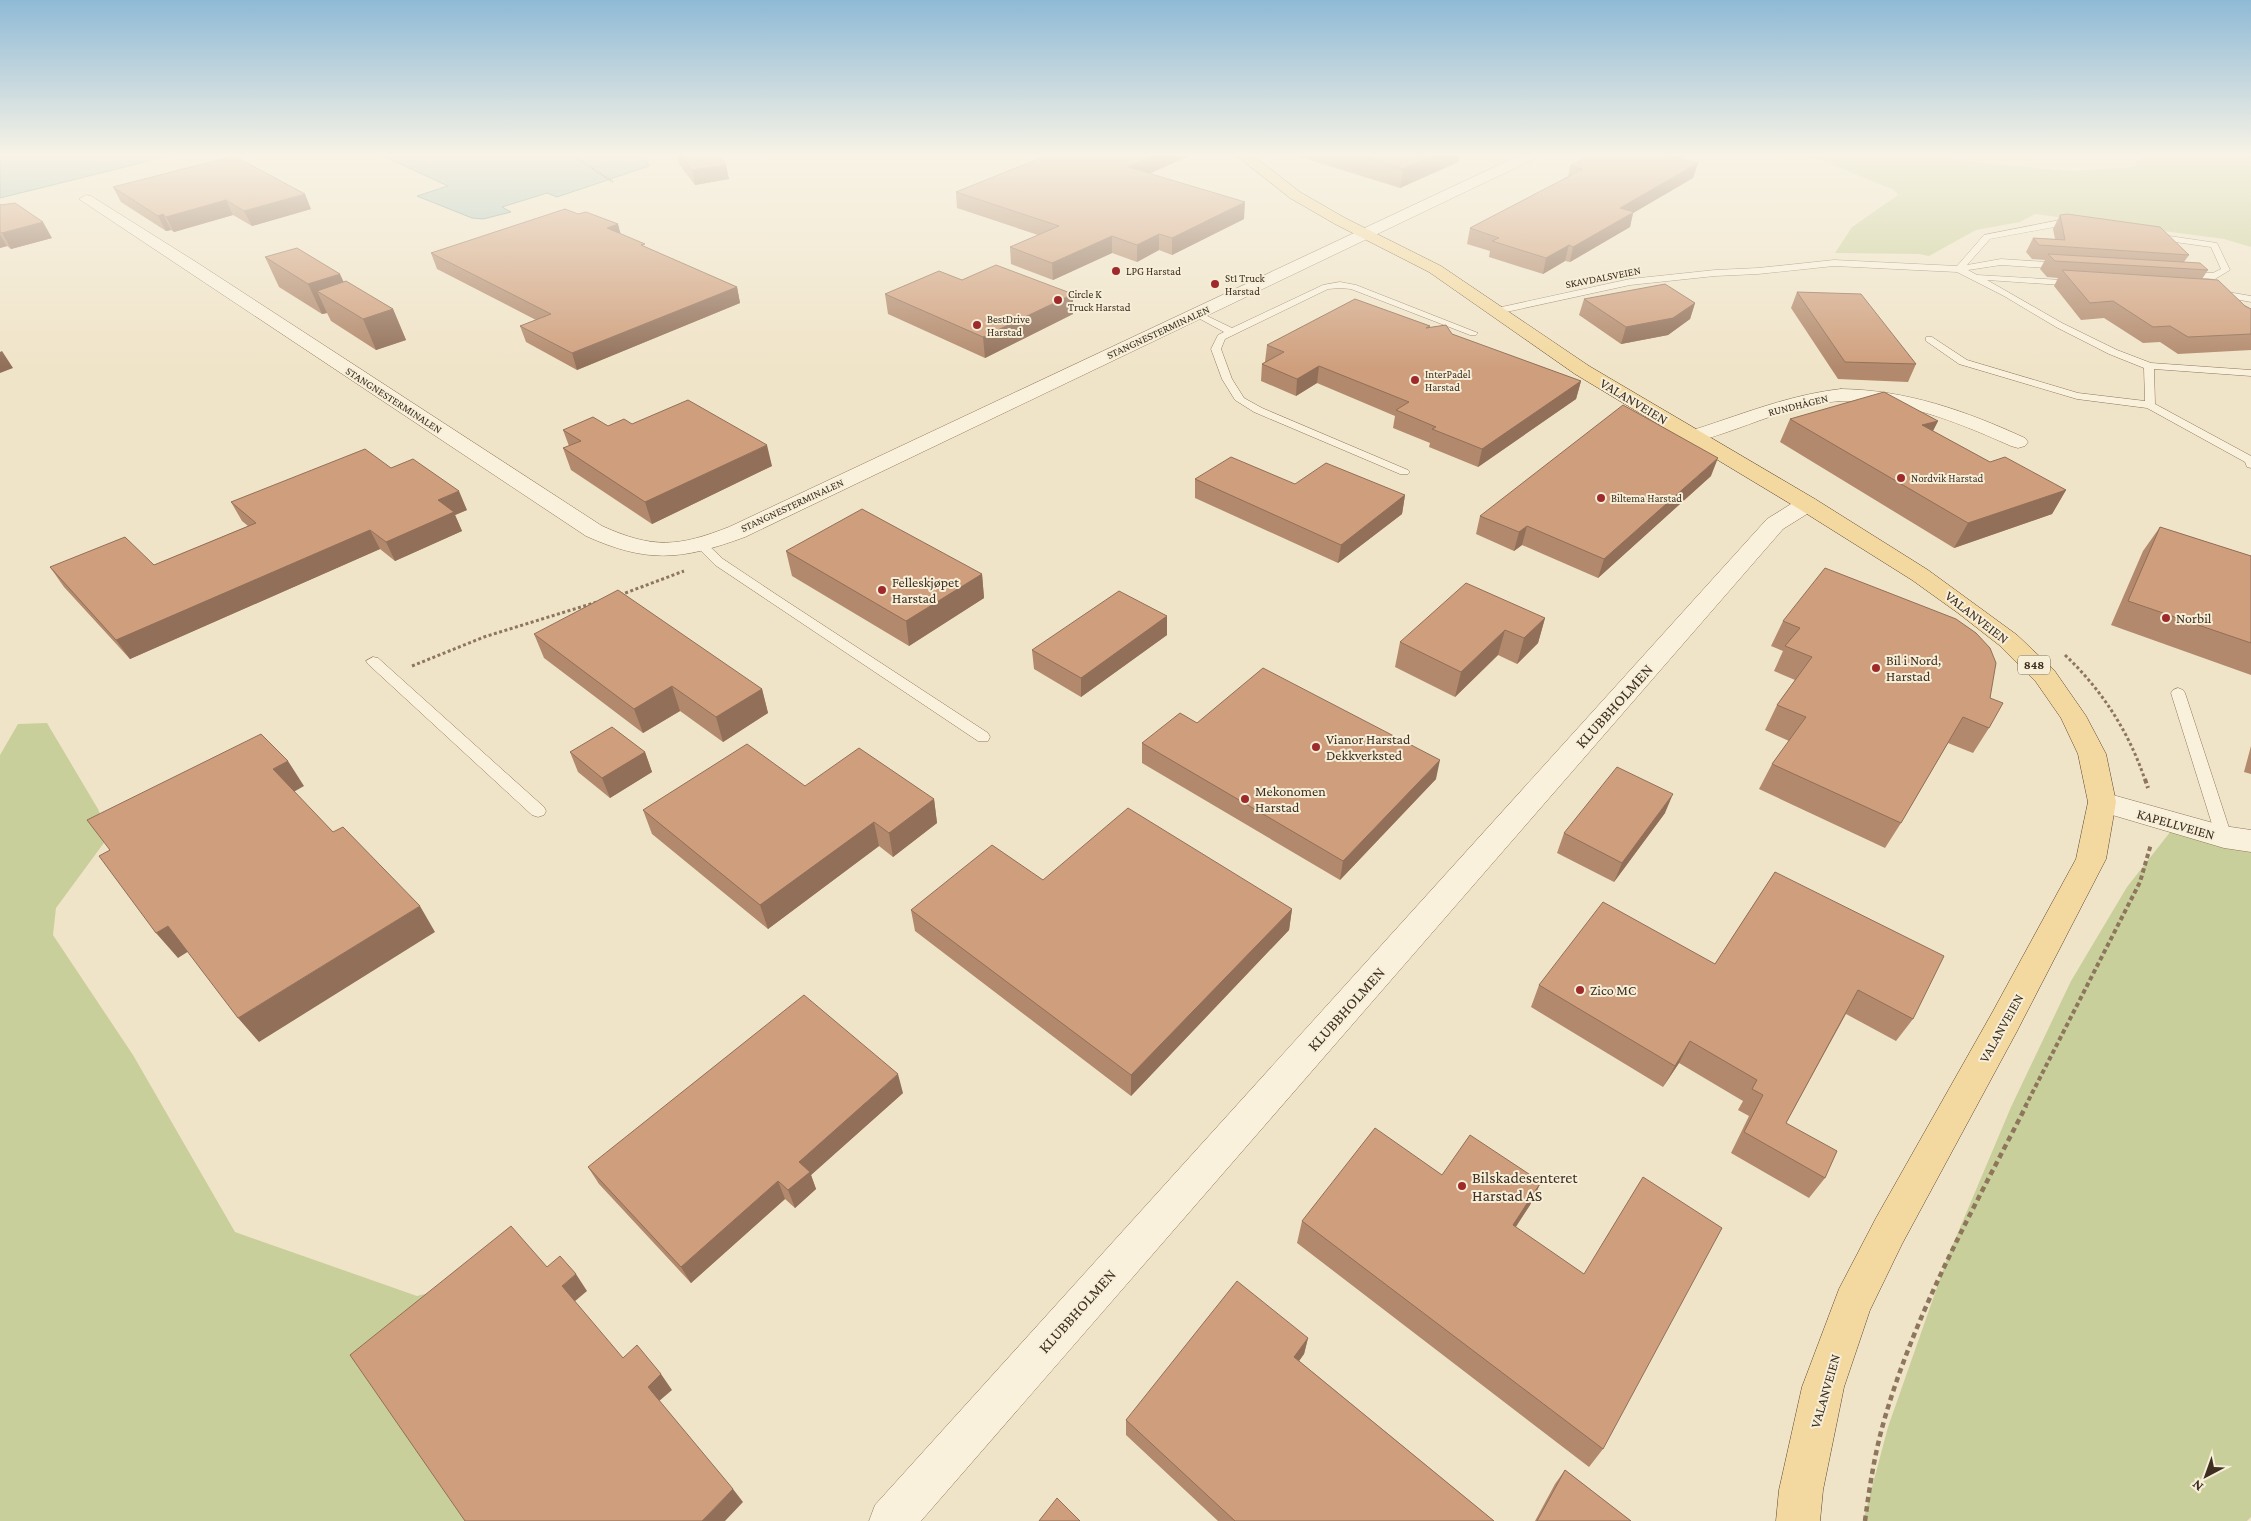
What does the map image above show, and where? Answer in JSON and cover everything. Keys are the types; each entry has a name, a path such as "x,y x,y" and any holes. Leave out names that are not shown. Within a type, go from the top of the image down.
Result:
{"main road":[{"name":"VALANVEIEN","path":"1352,226 1435,269 1582,370 1807,504 1920,575 1967,608 2008,640 2045,676 2073,716 2092,754 2102,802 2092,859 1889,1231 1853,1303 1823,1387 1801,1490 1798,1521"}],"street":[{"name":"STANGNESTERMINALEN","path":"129,226 594,532 615,542 642,549 667,551 702,546 746,527 1383,226"},
{"name":"RUNDHÅGEN","path":"1694,436 1814,398 1843,394 1888,398 1920,406 1985,427 2018,442"},
{"name":"KLUBBHOLMEN","path":"891,1521 1775,524 1807,504"},
{"name":"KAPELLVEIEN","path":"2102,802 2154,818 2237,839"}],"lane":[{"path":"1959,269 1987,237 2044,226"},
{"path":"1959,269 2001,262 2215,276 2226,270 2214,244 2082,226"},
{"name":"SKAVDALSVEIEN","path":"1497,311 1630,282 1834,263 1959,269"},
{"path":"1959,269 2007,294 2059,325 2113,352 2148,366 2251,373"},
{"path":"1972,276 2088,284"},
{"path":"1404,472 1258,410 1240,400 1227,380 1216,349 1221,337 1326,287 1340,285 1353,287 1473,333"},
{"path":"2203,292 2251,299"},
{"path":"1196,314 1232,332"},
{"path":"1929,339 1963,362 2078,396 2150,405 2250,460 2251,465"},
{"path":"2148,366 2150,405"},
{"path":"702,546 719,562 764,593 983,737"},
{"path":"373,662 538,811"},
{"path":"2178,693 2237,839"}],"path":[{"path":"1864,1521 1866,1502 1881,1434 1922,1314 1958,1238 2140,882 2149,854 2154,818 2148,787 2136,752 2117,719 2092,685 2061,652"}],"green space":[{"path":"1998,226 1976,230 1929,256 1919,254 1835,253 1852,227"},
{"path":"2126,226 2251,226 2251,247 2224,239"},
{"path":"47,723 98,809 109,836 56,908 53,935 133,1055 235,1232 417,1296 456,1286 591,1521 0,1521 0,755 18,724"},
{"path":"2178,822 2251,847 2251,1517 2247,1521 1863,1521 1888,1427 1948,1256 2011,1107 2071,981 2127,887"}],"building":[{"path":"0,226 28,226 2,233 0,232"},
{"path":"513,226 613,226 607,228 737,287 572,353 520,326 551,314 431,253"},
{"path":"1059,226 1196,226 1172,238 1159,234 1137,245 1112,236 1052,263 1010,247"},
{"path":"1474,226 1610,226 1573,247 1569,245 1546,258 1492,241 1499,238 1470,228"},
{"path":"2062,226 2153,226 2160,227 2189,255 2039,245 2033,238 2065,240"},
{"path":"297,248 340,274 308,284 265,257"},
{"path":"2048,254 2200,263 2208,270 2055,261"},
{"path":"996,265 1073,294 983,337 885,294 939,271 962,280"},
{"path":"2062,270 2218,280 2245,306 2251,309 2251,334 2188,337 2170,326 2153,327 2113,301 2090,303"},
{"path":"346,281 393,309 363,319 317,291"},
{"path":"1665,284 1695,303 1673,318 1626,327 1584,299"},
{"path":"1797,292 1861,294 1916,364 1845,362"},
{"path":"1355,299 1430,326 1426,328 1446,325 1452,334 1581,381 1482,449 1432,429 1436,427 1396,410 1409,402 1319,366 1297,379 1262,364 1284,352 1267,345"},
{"path":"1884,392 1938,421 1922,425 1990,462 2005,457 2066,490 1968,523 1790,419"},
{"path":"688,400 767,445 645,502 563,448 581,441 563,430 593,417 608,426 624,419 632,424"},
{"path":"1623,405 1718,458 1604,559 1527,526 1519,532 1480,516"},
{"path":"365,449 391,468 413,459 459,491 438,500 454,512 386,542 370,530 116,640 50,567 125,537 154,565 256,523 231,502"},
{"path":"1231,457 1295,484 1326,463 1405,495 1341,545 1195,479"},
{"path":"862,509 982,574 906,621 786,551"},
{"path":"2160,527 2251,556 2251,643 2128,601"},
{"path":"1825,568 1956,619 1976,633 1990,648 1996,663 1990,698 2003,703 1989,728 1963,717 1901,823 1772,764 1806,717 1777,705 1812,657 1785,646 1800,628 1783,621"},
{"path":"1466,583 1545,618 1524,638 1505,630 1461,672 1400,642"},
{"path":"618,590 762,689 716,717 672,686 634,709 534,634"},
{"path":"1119,591 1167,616 1081,678 1032,650"},
{"path":"1263,668 1440,760 1343,861 1142,743 1180,713 1197,723"},
{"path":"612,727 645,752 602,778 570,752"},
{"path":"261,734 288,761 273,769 333,832 343,827 420,906 238,1018 168,926 156,933 99,856 110,850 87,820"},
{"path":"747,744 805,786 859,748 934,799 889,833 874,822 760,905 643,810"},
{"path":"1617,767 1673,794 1622,863 1564,833"},
{"path":"1128,808 1292,909 1131,1075 911,910 992,845 1043,880"},
{"path":"1775,872 1944,956 1913,1019 1858,990 1786,1123 1837,1151 1825,1178 1744,1132 1763,1095 1752,1089 1757,1080 1690,1041 1675,1066 1539,985 1603,902 1715,964"},
{"path":"804,995 898,1074 799,1162 810,1172 788,1190 778,1181 681,1267 588,1167"},
{"path":"1375,1128 1442,1175 1470,1135 1541,1182 1513,1225 1584,1274 1643,1177 1722,1228 1603,1449 1302,1221"},
{"path":"511,1226 547,1267 560,1256 576,1274 562,1286 623,1358 637,1345 661,1374 648,1387 733,1489 702,1521 465,1521 350,1355"},
{"path":"1237,1281 1308,1338 1294,1357 1494,1521 1235,1521 1126,1420"},
{"path":"1565,1470 1631,1521 1537,1521"},
{"path":"1057,1498 1080,1521 1039,1521"}],"place":[{"name":"LPG Harstad","path":"1116,271"},
{"name":"St1 Truck Harstad","path":"1215,284"},
{"name":"Circle K Truck Harstad","path":"1058,300"},
{"name":"BestDrive Harstad","path":"977,325"},
{"name":"InterPadel Harstad","path":"1415,380"},
{"name":"Nordvik Harstad","path":"1901,478"},
{"name":"Biltema Harstad","path":"1601,498"},
{"name":"Felleskjøpet Harstad","path":"882,590"},
{"name":"Norbil","path":"2166,618"},
{"name":"Bil i Nord, Harstad","path":"1876,668"},
{"name":"Vianor Harstad Dekkverksted","path":"1316,747"},
{"name":"Mekonomen Harstad","path":"1245,799"},
{"name":"Zico MC","path":"1580,990"},
{"name":"Bilskadesenteret Harstad AS","path":"1462,1186"}]}
